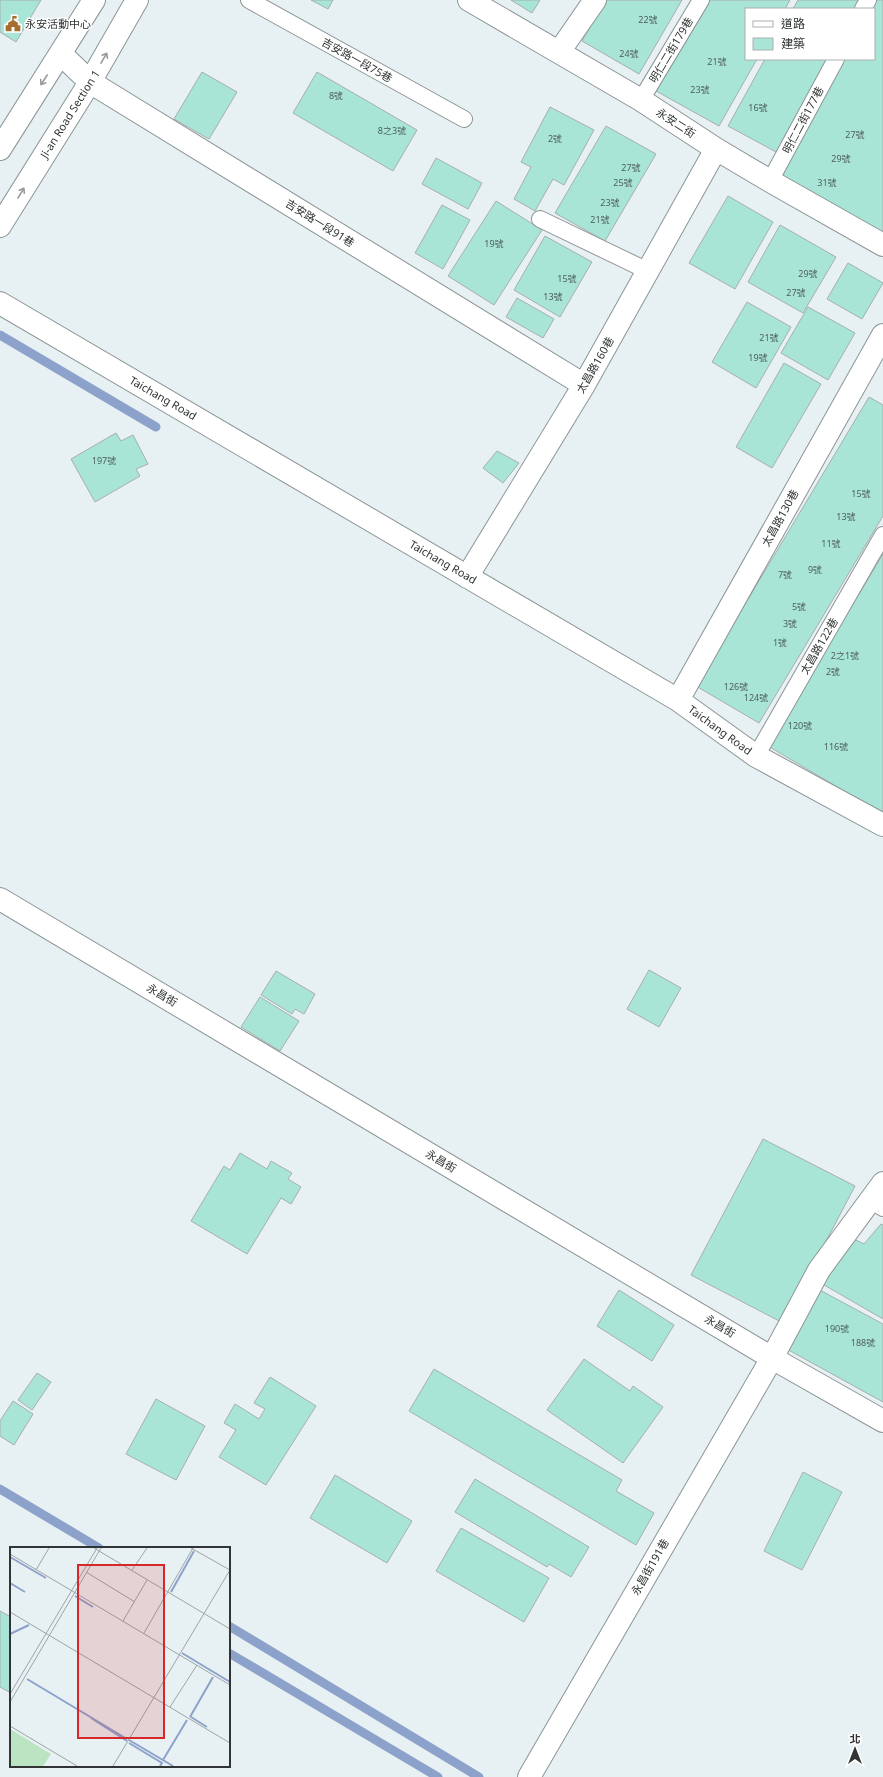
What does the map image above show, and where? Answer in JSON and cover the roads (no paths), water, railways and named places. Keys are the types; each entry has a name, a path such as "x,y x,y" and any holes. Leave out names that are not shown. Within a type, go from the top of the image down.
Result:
{"street":[{"path":"0,149 94,0"},
{"name":"Ji-an Road Section 1","path":"0,226 90,82 137,0"},
{"name":"永安二街","path":"469,0 641,100 716,149 770,181 883,245"},
{"path":"559,52 595,0"},
{"name":"吉安路一段91巷","path":"61,54 90,82 584,385"},
{"name":"太昌路160巷","path":"467,577 584,385 716,149"},
{"name":"Taichang Road","path":"0,303 678,700 756,756 883,825"},
{"name":"太昌路130巷","path":"678,700 883,335"},
{"name":"永昌街","path":"0,899 772,1358 883,1421"},
{"name":"永昌街191巷","path":"529,1777 772,1358 820,1270 879,1197"}],"lane":[{"name":"吉安路一段75巷","path":"249,0 464,119"},
{"name":"明仁二街179巷","path":"641,100 701,0"},
{"name":"明仁二街177巷","path":"770,181 835,60"},
{"path":"540,219 648,271"},
{"name":"太昌路122巷","path":"756,756 883,535"}],"waterway":[{"path":"0,335 156,427"},
{"path":"0,1489 97,1547"},
{"path":"230,1627 479,1777"},
{"path":"230,1654 438,1777"}],"place":[{"name":"永安活動中心","path":"13,24"}]}
